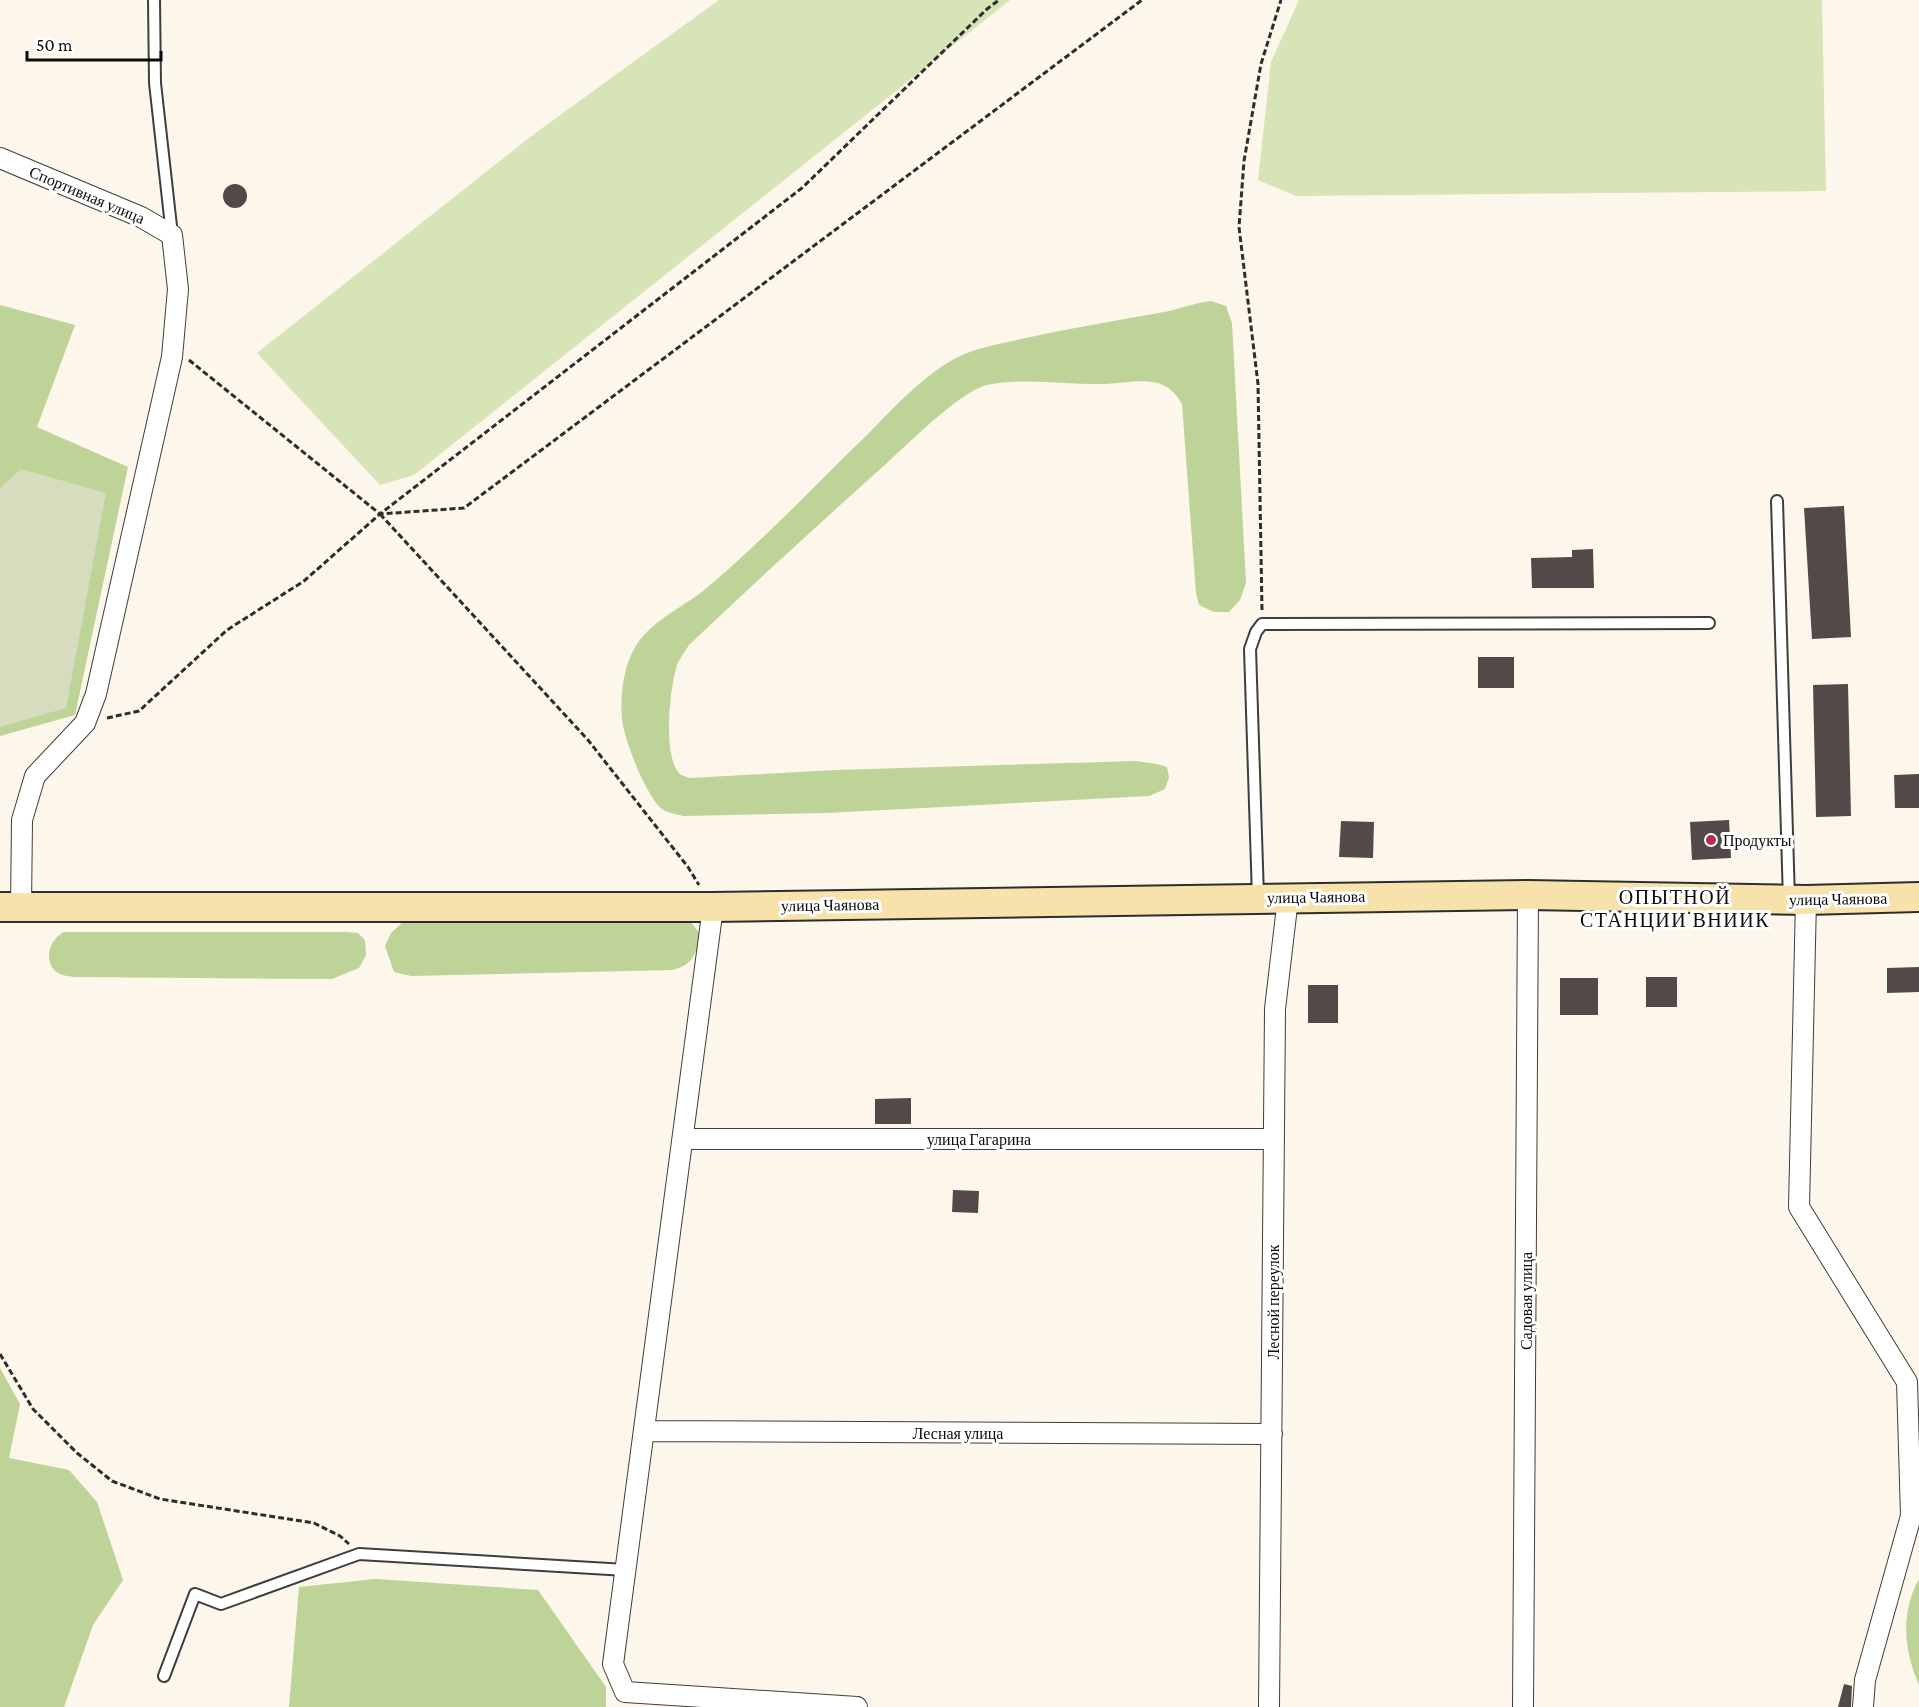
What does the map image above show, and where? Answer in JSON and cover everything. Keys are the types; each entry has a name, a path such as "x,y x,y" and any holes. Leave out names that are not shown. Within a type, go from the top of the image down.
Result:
{"street":[{"name":"Спортивная улица","path":"0,158 141,217 172,235"},
{"path":"11,907 22,820 35,776 85,723 96,694 172,357 178,289 172,235"},
{"name":"улица Чаянова","path":"11,907 712,907 1528,895 1798,900 1919,897"},
{"name":"Садовая улица","path":"1524,1707 1528,895"},
{"name":"Лесной переулок","path":"1269,1707 1275,1009 1288,898"},
{"path":"1798,900 1799,1207 1907,1382 1915,1519 1865,1680 1863,1707"},
{"path":"712,907 613,1664 625,1692 857,1707"},
{"name":"улица Гагарина","path":"683,1139 1274,1139"},
{"name":"Лесная улица","path":"644,1431 1272,1434"}],"lane":[{"path":"154,0 155,83 172,235"},
{"path":"1777,501 1798,900"},
{"path":"1258,898 1250,650 1256,632 1263,624 1709,623"},
{"path":"164,1676 195,1594 221,1604 358,1554 626,1570"}],"path":[{"path":"85,723 139,711 227,630 304,580 380,514 802,188 999,0"},
{"path":"380,514 464,508 1142,0"},
{"path":"1263,624 1258,384 1239,227 1244,161 1261,64 1281,0"},
{"path":"172,357 191,360 380,514 588,740 688,867 712,907"},
{"path":"0,1354 33,1409 77,1453 112,1480 160,1499 314,1523 340,1536 358,1554"}],"green space":[{"path":"719,0 1010,0 414,475 380,485 257,353 534,134"},
{"path":"1299,0 1822,0 1826,191 1296,196 1258,180 1271,62"},
{"path":"1211,301 1226,306 1232,323 1246,583 1240,600 1229,612 1214,612 1199,605 1196,593 1182,404 1175,394 1158,383 1139,381 1105,384 1016,382 987,385 964,397 936,419 689,645 677,665 670,705 669,738 674,765 680,774 689,778 837,770 1136,761 1167,767 1169,777 1165,789 1149,796 827,813 683,816 662,809 649,792 637,767 622,719 621,702 627,665 640,639 648,631 703,591 746,554 909,393 931,374 956,358 979,349 1038,335 1166,312"},
{"path":"0,305 75,325 37,427 128,467 75,715 0,736"},
{"path":"21,469 106,493 66,708 0,727 0,488"},
{"path":"673,918 691,922 700,934 697,948 690,961 673,970 411,976 394,972 385,946 391,933 404,921"},
{"path":"64,932 346,932 358,933 365,940 366,955 359,968 332,979 75,977 65,976 54,970 49,959 51,946"},
{"path":"0,1368 20,1404 9,1458 69,1470 97,1502 123,1580 93,1625 64,1707 0,1707"},
{"path":"375,1579 538,1590 606,1687 606,1707 289,1707 299,1587"},
{"path":"1919,1579 1919,1685 1910,1659 1906,1632 1909,1605"}],"building":[{"path":"235,184 244,187 247,196 244,205 235,208 226,205 223,196 226,187"},
{"path":"1844,506 1851,637 1812,639 1804,508"},
{"path":"1593,549 1594,588 1532,588 1531,558 1572,557 1572,550"},
{"path":"1478,657 1514,657 1514,688 1478,688"},
{"path":"1848,684 1851,816 1816,817 1813,685"},
{"path":"1919,774 1919,808 1895,808 1894,775"},
{"name":"Продукты","path":"1729,820 1731,858 1692,860 1690,822"},
{"path":"1341,821 1374,822 1373,858 1339,857"},
{"path":"1919,967 1919,992 1887,993 1887,968"},
{"path":"1646,977 1677,977 1677,1007 1646,1007"},
{"path":"1560,978 1598,978 1598,1015 1560,1015"},
{"path":"1308,985 1338,985 1338,1023 1308,1023"},
{"path":"911,1098 911,1124 875,1124 875,1099"},
{"path":"953,1190 979,1191 978,1213 952,1212"},
{"path":"1844,1684 1852,1686 1851,1707 1838,1707"}],"place":[{"name":"Продукты","path":"1711,840"}],"district":[{"name":"ОПЫТНОЙ СТАНЦИИ ВНИИК","path":"1675,908"}]}
